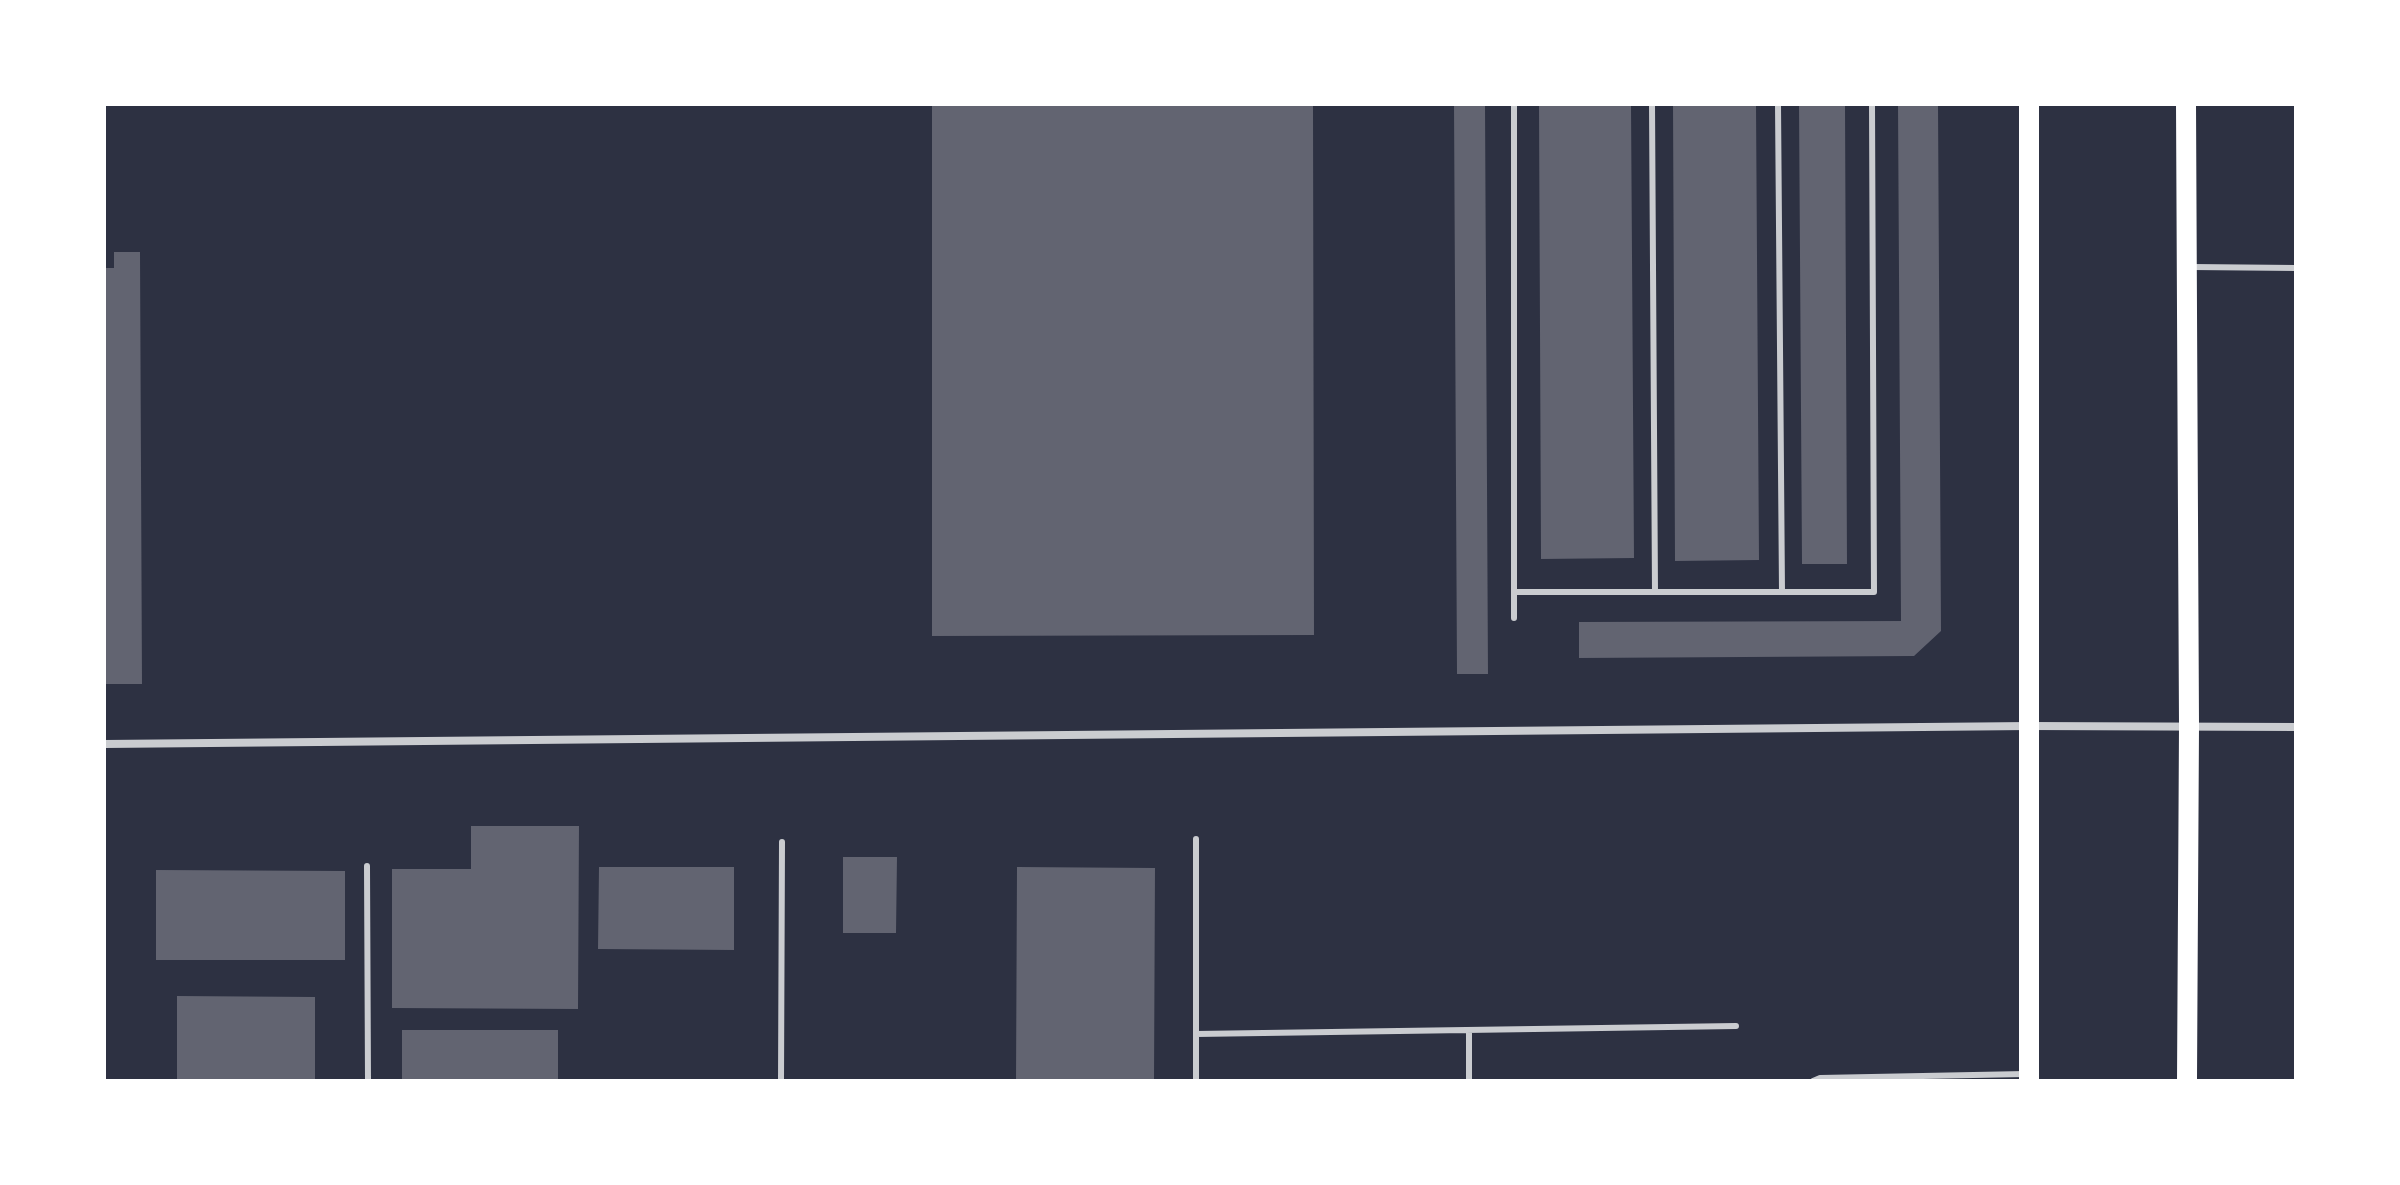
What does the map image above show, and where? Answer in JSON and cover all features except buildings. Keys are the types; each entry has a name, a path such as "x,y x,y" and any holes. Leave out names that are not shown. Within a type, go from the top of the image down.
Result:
{"main road":[{"path":"2029,104 2029,1078"},
{"path":"2186,104 2187,1081"}],"street":[{"path":"104,744 2029,726 2296,727"}],"lane":[{"path":"1514,104 1514,618"},
{"path":"1652,104 1655,592"},
{"path":"1778,104 1782,592"},
{"path":"1514,592 1874,592 1872,104"},
{"path":"2187,267 2296,268"},
{"path":"1196,839 1196,1081"},
{"path":"781,1081 782,842"},
{"path":"367,866 368,1081"},
{"path":"1196,1034 1736,1026"},
{"path":"1469,1030 1469,1081"},
{"path":"1813,1081 1820,1078 2029,1078"}]}
